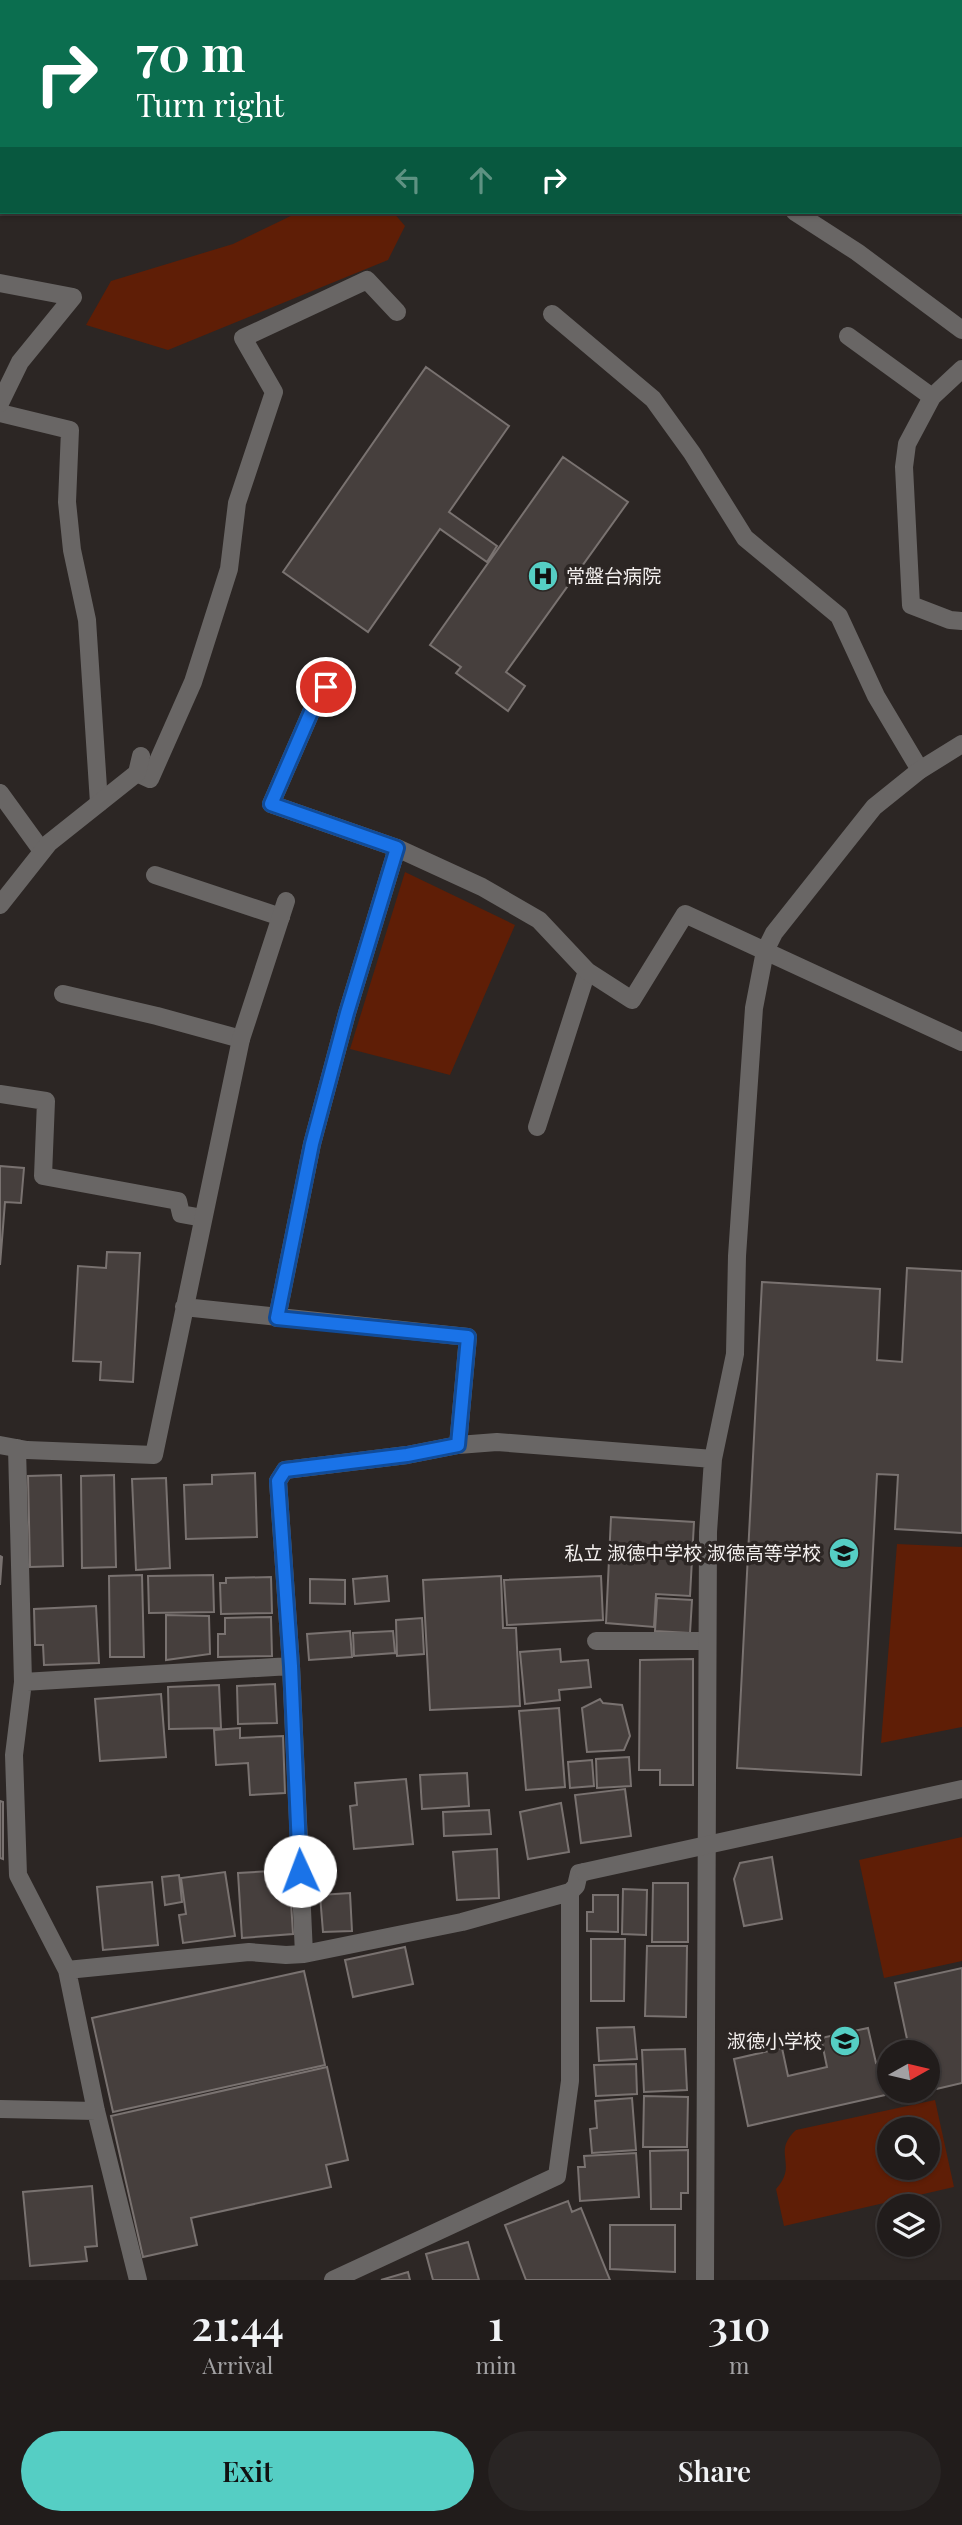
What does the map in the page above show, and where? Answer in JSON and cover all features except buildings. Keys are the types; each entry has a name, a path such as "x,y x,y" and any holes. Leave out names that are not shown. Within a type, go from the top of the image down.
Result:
{"street":[{"path":"798,214 857,252 962,330"},
{"path":"0,905 49,843 99,803 139,764 150,779 193,682 229,569 237,503 274,392 243,338 367,281 397,312"},
{"path":"0,283 80,294 20,362 0,403"},
{"path":"552,314 653,399 692,453 745,538 839,616 876,696 920,770"},
{"path":"849,336 932,397"},
{"path":"962,369 932,397 907,444 904,467 911,605 950,620 962,621"},
{"path":"0,412 69,430 67,502 72,550 88,620 99,803"},
{"path":"337,672 315,703 271,804 397,848 482,887 539,920 587,971 632,1000 685,914 962,1042"},
{"path":"705,2280 708,1532 713,1459 735,1354 737,1256 753,1022 765,951 774,933 874,807 920,770 962,744"},
{"path":"0,793 42,851"},
{"path":"277,1318 312,1144 347,1013 397,848"},
{"path":"138,2280 96,2111 67,1970 18,1875 7,1753 23,1682 8,1447 154,1455 241,1039 283,909 155,874"},
{"path":"537,1127 587,971"},
{"path":"63,994 241,1039"},
{"path":"0,1094 46,1101 43,1175 178,1201 181,1214 203,1218"},
{"path":"184,1307 468,1337 458,1445"},
{"path":"304,1954 291,1666 278,1481 285,1470 407,1455 458,1445 497,1442 713,1459"},
{"path":"596,1641 707,1641"},
{"path":"23,1682 291,1666"},
{"path":"67,1970 249,1952 304,1954 462,1922 570,1892 576,1886 579,1873 962,1789"},
{"path":"0,1874 18,1875"},
{"path":"332,2280 557,2176 570,2081 570,1892"},
{"path":"0,2109 96,2111"}],"shaded area":[{"path":"295,214 395,214 405,226 388,260 168,350 86,325 111,281 233,244"},
{"path":"405,872 515,925 450,1075 350,1049"},
{"path":"897,1544 962,1547 962,1727 881,1743"},
{"path":"962,1837 962,1961 884,1978 859,1860"},
{"path":"916,2104 936,2104 939,2117 877,2117 877,2180 940,2180 940,2123 954,2187 923,2194 877,2194 877,2205 784,2226 776,2189 785,2172 785,2152 789,2138 796,2130"}],"place":[{"name":"常盤台病院","path":"543,576"},
{"name":"私立 淑徳中学校 淑徳高等学校","path":"844,1553"},
{"name":"淑徳小学校","path":"845,2041"}],"route":[{"path":"300,1871 291,1666 278,1481 285,1470 407,1455 458,1445 468,1337 277,1318 312,1144 347,1013 397,848 271,804 315,703 326,687"}]}
